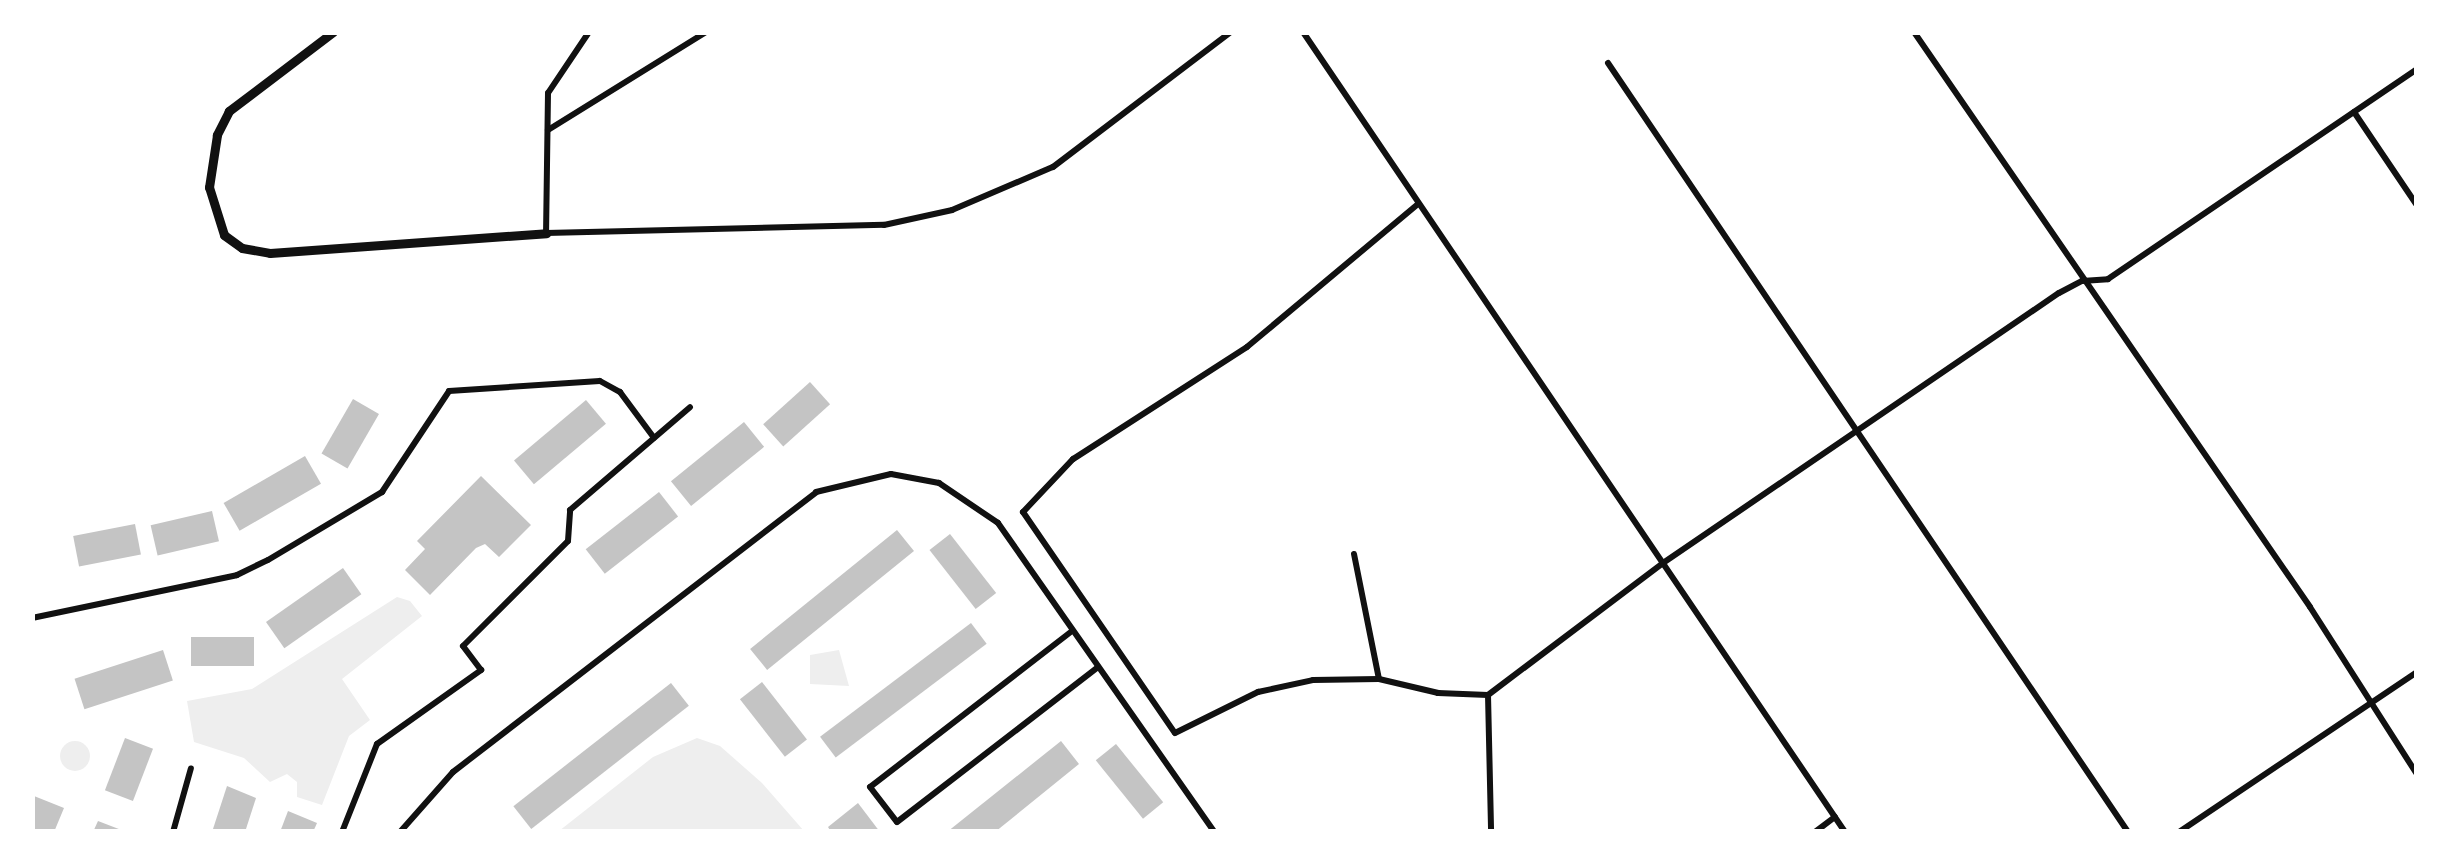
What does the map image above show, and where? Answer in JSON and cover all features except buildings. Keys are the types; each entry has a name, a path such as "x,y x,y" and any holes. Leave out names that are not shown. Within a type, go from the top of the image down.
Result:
{"street":[{"path":"333,32 229,111 217,134 209,187 224,236 242,248 270,253 546,233 884,225 952,210 1053,167 1232,32"},
{"path":"546,233 548,93 590,32"},
{"path":"548,130 706,32"},
{"path":"1303,32 1845,832"},
{"path":"1917,34 2082,281 2310,607 2416,774"},
{"path":"1608,62 1860,429 2128,832"},
{"path":"1418,204 1208,374 1073,459 1023,512 1175,732 1283,685 1379,679 1438,694 1488,696 1663,563 1860,429 2082,281 2108,279 2416,70"},
{"path":"2354,112 2416,204"},
{"path":"32,618 237,575 268,560 382,492 449,391 600,381 620,392 654,438"},
{"path":"342,832 377,744 480,670 463,646 568,541 570,510 690,407"},
{"path":"400,832 450,774 808,498 839,482 891,474 960,492 998,523 1214,832"},
{"path":"1354,554 1379,679"},
{"path":"1072,631 870,787 897,822 1097,668"},
{"path":"2180,832 2416,673"},
{"path":"1488,696 1491,832"},
{"path":"173,832 191,768"},
{"path":"1815,832 1835,817"}],"shaded area":[{"path":"397,597 410,601 422,616 342,679 370,720 349,736 322,805 297,797 297,782 287,774 270,782 244,758 194,742 187,701 252,689"},
{"path":"839,650 849,686 810,684 810,655"},
{"path":"697,738 720,746 762,783 804,831 559,831 653,757"},
{"path":"75,741 85,746 90,756 85,766 75,771 65,766 60,756 65,746"}]}
